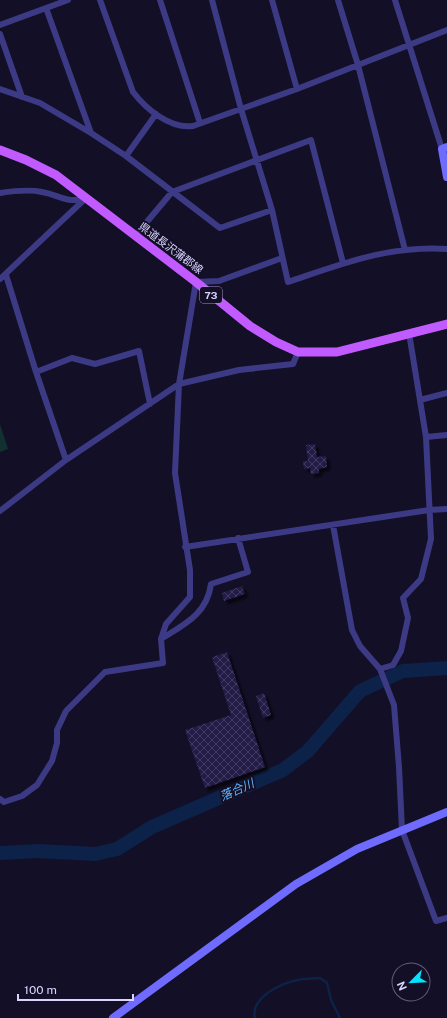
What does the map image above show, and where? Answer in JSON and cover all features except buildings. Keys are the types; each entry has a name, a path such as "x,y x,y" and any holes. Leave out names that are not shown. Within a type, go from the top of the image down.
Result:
{"main road":[{"name":"県道長沢蒲郡線","path":"0,150 26,160 56,175 196,282 250,326 276,342 298,352 337,352 447,324"}],"street":[{"path":"0,25 68,0"},
{"path":"100,0 133,92 139,100 156,114 175,125 184,127 200,123 297,89 447,30"},
{"path":"160,0 200,123"},
{"path":"212,0 241,109 258,160 272,210 288,282 368,255 425,247 447,249"},
{"path":"272,0 297,89"},
{"path":"338,0 358,65 405,250"},
{"path":"395,0 444,148 447,177"},
{"path":"46,8 91,133"},
{"path":"0,34 22,97"},
{"path":"0,89 40,103 91,133 126,156 220,228 272,210"},
{"path":"126,156 156,114"},
{"path":"134,236 172,192 311,140 343,263"},
{"path":"0,193 16,191 41,192 72,201 86,198"},
{"path":"0,279 6,275 86,198"},
{"path":"0,799 4,802 22,796 37,785 52,761 57,743 57,730 66,711 105,672 163,663 161,639 166,624 190,597 190,570 185,547 175,473 179,384 196,282 219,281 282,258"},
{"path":"6,275 36,372 66,460"},
{"path":"380,670 393,665 401,650 408,618 403,598 421,579 431,539 426,438 409,333"},
{"path":"36,372 72,358 95,364 139,351 150,404"},
{"path":"0,511 66,460 179,384 239,370 293,364 298,352"},
{"path":"420,400 447,393"},
{"path":"426,438 447,435"},
{"path":"185,547 430,510 447,509"},
{"path":"333,525 352,630 360,646 380,670 394,705 402,830 436,921 447,918"},
{"path":"161,639 183,626 204,607 209,597 211,584 248,572 238,538"},
{"path":"113,1018 296,884 357,849 447,812"}],"green space":[{"path":"0,424 8,449 0,452"}],"waterway":[{"name":"落合川","path":"0,853 38,851 95,854 117,849 152,827 283,770 308,751 360,691 403,671 447,668"},
{"path":"255,1018 257,1004 269,992 291,982 303,979 320,978 327,983 331,1000 340,1018"}]}
